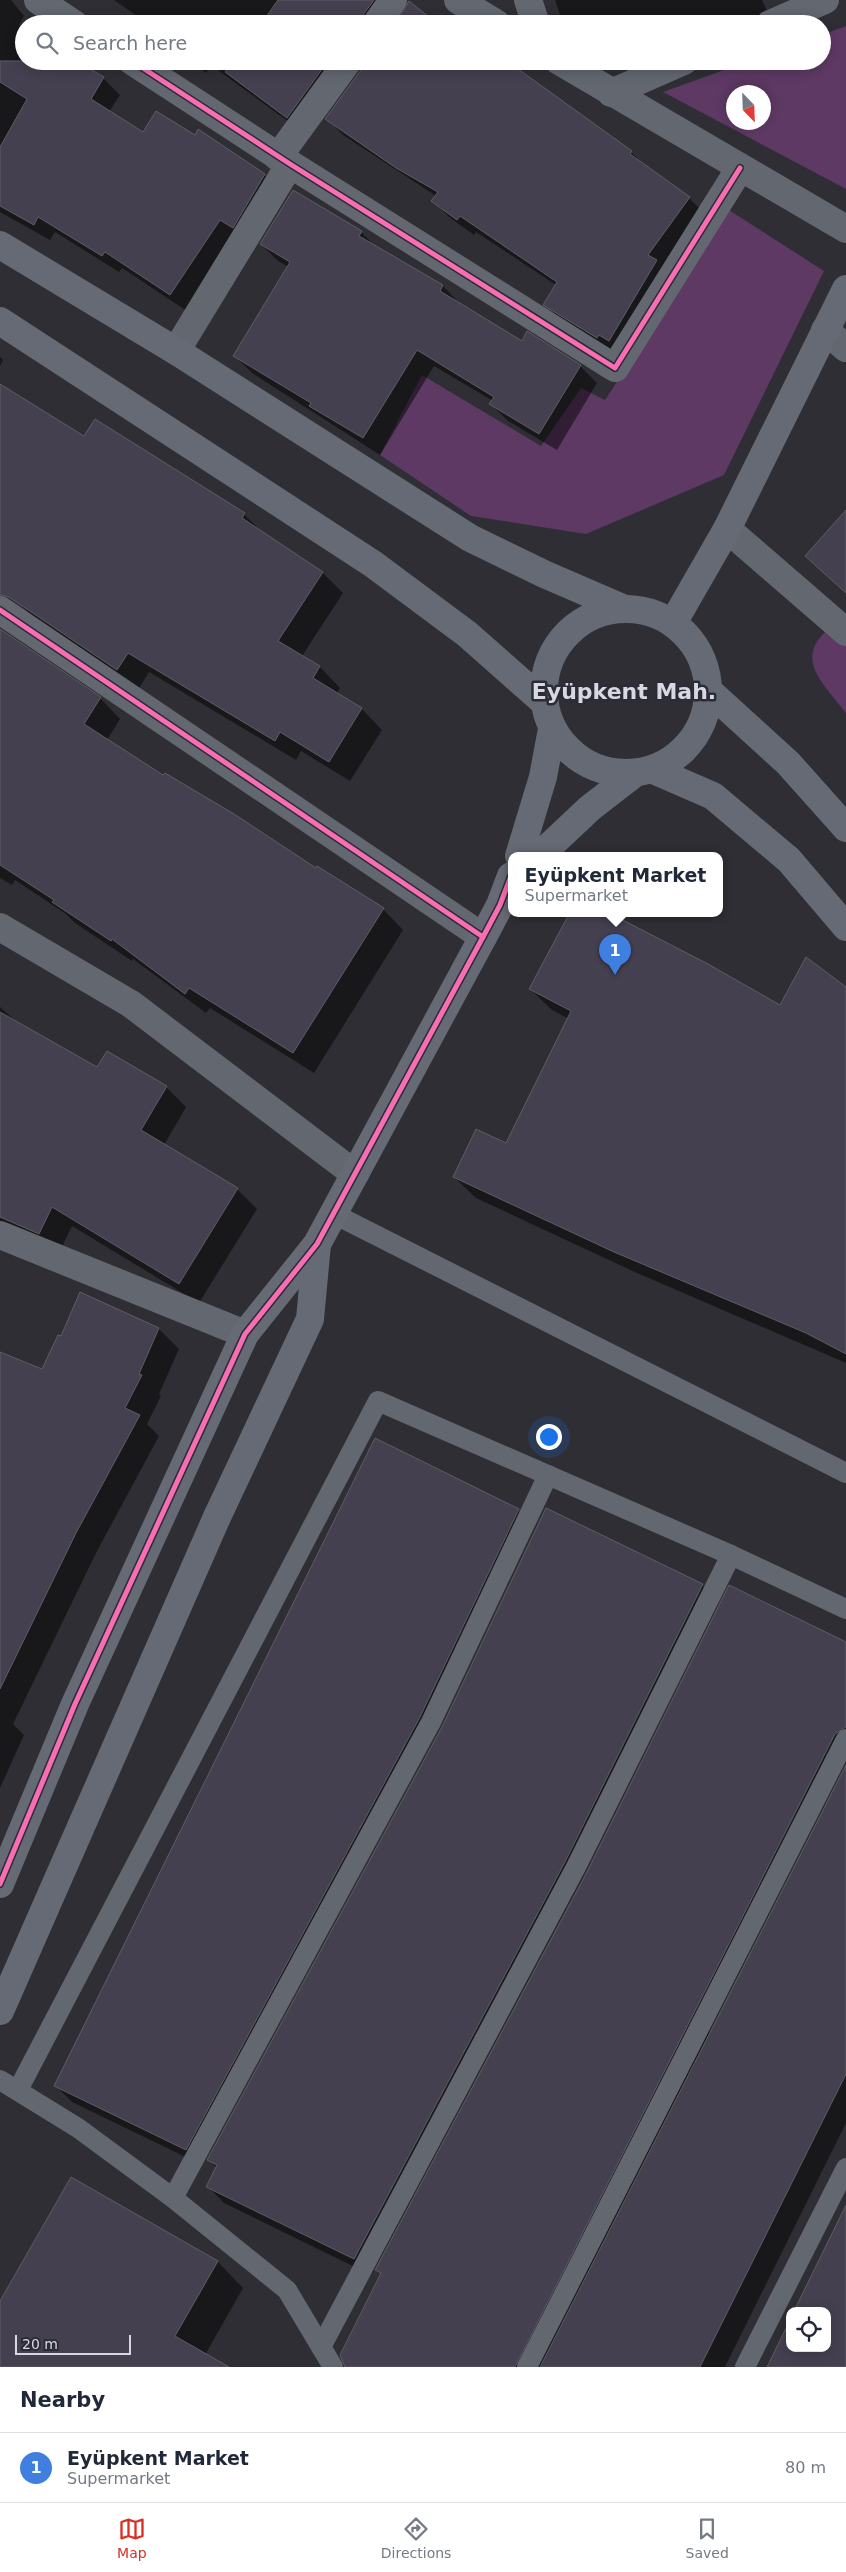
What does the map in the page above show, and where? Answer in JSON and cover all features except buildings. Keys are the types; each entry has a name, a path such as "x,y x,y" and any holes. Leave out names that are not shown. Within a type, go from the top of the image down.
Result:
{"street":[{"path":"38,0 60,15"},
{"path":"382,15 393,0"},
{"path":"458,0 482,15"},
{"path":"528,0 533,15"},
{"path":"784,15 799,5 825,0"},
{"path":"146,70 284,161 615,368 740,168"},
{"path":"176,350 284,161 342,70"},
{"path":"574,70 846,230"},
{"path":"611,93 663,70"},
{"path":"0,245 176,350 470,538 544,574 625,609 650,612 674,623 692,641 705,665 710,692 706,717 694,740 676,758 644,772 590,808 543,852"},
{"path":"674,623 727,529 846,289"},
{"path":"0,321 373,564 467,634 544,702"},
{"path":"825,330 846,348"},
{"path":"727,529 846,632"},
{"path":"625,609 598,614 590,618 574,628 556,648 545,674 544,702 552,729 566,749 586,764 609,772 644,772 713,796 789,860 846,927"},
{"path":"0,610 483,937"},
{"path":"710,692 788,763 846,828"},
{"path":"520,852 543,777 552,729"},
{"path":"0,1884 74,1704 245,1334 317,1244 506,898"},
{"path":"0,927 131,1004 355,1174"},
{"path":"0,1235 245,1334"},
{"path":"0,2011 217,1517 310,1319 317,1244"}],"lane":[{"path":"334,1214 846,1473"},
{"path":"18,2090 378,1401 731,1555 846,1609"},
{"path":"173,2198 431,1722 548,1475"},
{"path":"321,2347 576,1867 731,1555"},
{"path":"528,2367 846,1738"},
{"path":"0,2080 57,2117 78,2128 173,2198 287,2290 333,2367"},
{"path":"745,2367 846,2168"}],"shaded area":[{"path":"846,26 846,189 735,130 771,130 771,85 726,85 726,125 663,92 724,70 831,70 831,32"},
{"path":"729,210 824,271 724,475 586,534 471,516 380,455 422,375 541,446 581,388 605,400"},
{"path":"830,628 846,643 846,713 821,681 813,660 813,650 819,639"}],"cycle path":[{"path":"146,70 290,164 615,368 740,168"},
{"path":"0,610 483,937"},
{"path":"0,1884 75,1704 245,1334 317,1244 500,905 508,884"}],"place":[{"name":"Eyüpkent Market","path":"615,975"}],"district":[{"name":"Eyüpkent Mah.","path":"624,691"}]}
